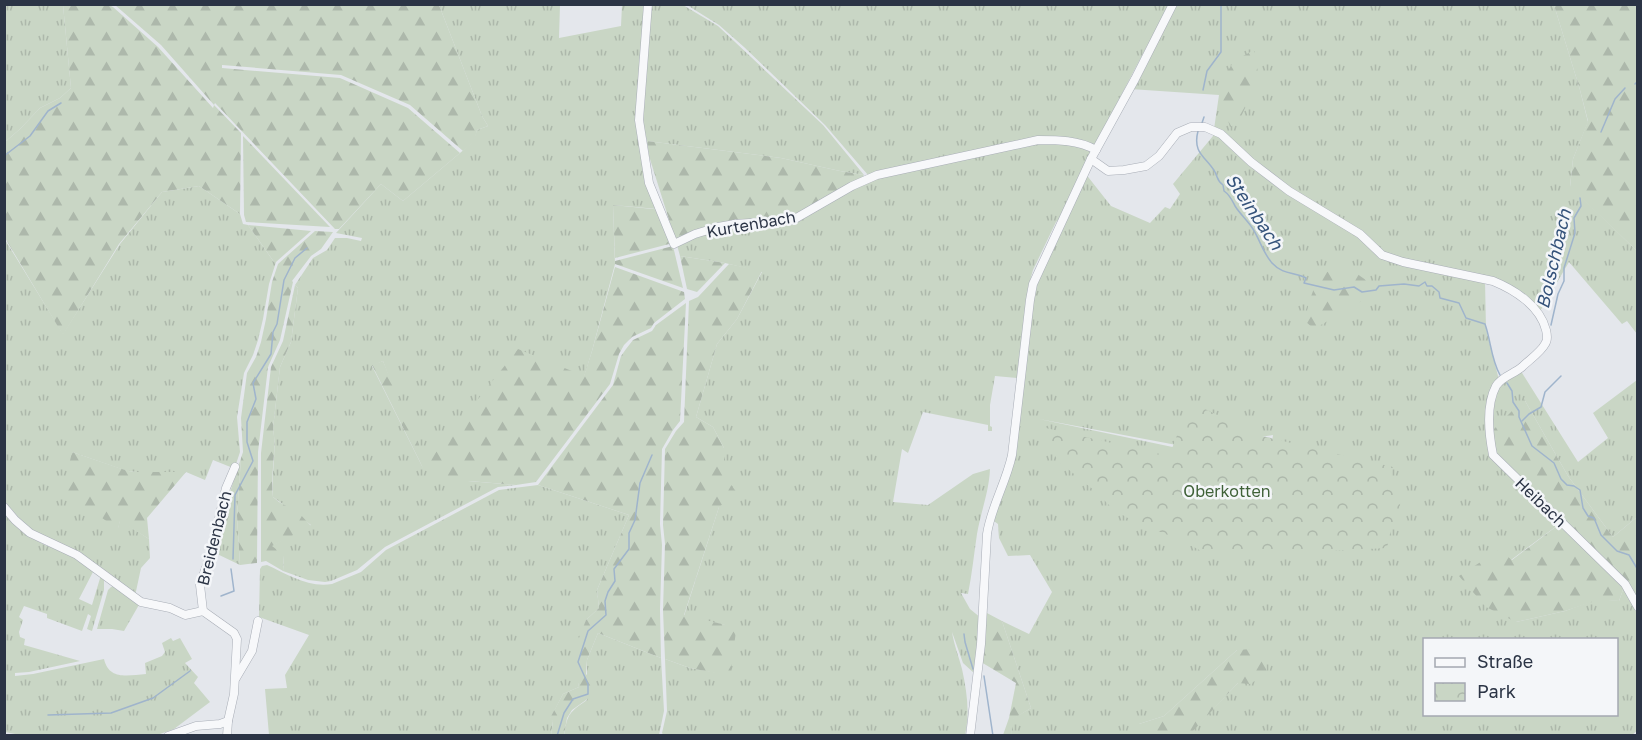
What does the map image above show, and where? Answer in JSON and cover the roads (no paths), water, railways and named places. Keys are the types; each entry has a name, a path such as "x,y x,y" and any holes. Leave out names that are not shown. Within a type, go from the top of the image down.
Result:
{"street":[{"name":"Kurtenbach","path":"648,4 639,120 649,183 674,244 718,227 793,220 852,186 877,175 1038,140 1062,140 1096,150"},
{"path":"970,735 981,644 986,542 990,518 1002,490 1012,455 1033,284 1096,150 1173,4"},
{"name":"Heibach","path":"1092,159 1108,171 1139,168 1155,160 1173,137 1181,131 1196,127 1209,128 1224,137 1277,183 1360,234 1382,255 1403,262 1472,275 1501,284 1537,309 1547,338 1545,344 1520,369 1500,381 1495,389 1489,432 1493,455 1625,584 1638,607"},
{"name":"Breidenbach","path":"203,611 200,585 211,554 226,488 235,466"},
{"path":"4,507 30,533 77,555 141,602 171,608 185,615 203,611 234,633 237,639 234,694 227,735"},
{"path":"235,679 252,651 258,621"},
{"path":"168,735 196,726 228,721"}],"waterway":[{"name":"Steinbach","path":"1203,90 1207,71 1221,52 1221,4"},
{"name":"Bolschbach","path":"1635,84 1638,81"},
{"name":"Bolschbach","path":"1601,132 1615,99 1625,88"},
{"name":"Breidenbach","path":"4,156 30,136 48,111 61,103"},
{"name":"Steinbach","path":"1202,123 1204,117"},
{"name":"Steinbach","path":"1198,131 1197,145 1201,154 1212,167 1224,191 1253,229 1264,251 1276,267 1306,278 1304,283 1334,290 1354,287 1362,292 1376,290 1379,286 1404,284 1419,286 1425,282 1427,286 1432,286 1439,292 1440,298 1459,303 1466,318 1485,324 1500,375"},
{"name":"Bolschbach","path":"1551,325 1558,294 1564,281 1564,268 1575,233 1574,218 1581,206 1580,198"},
{"path":"233,559 235,495 253,461 247,442 247,422 256,399 253,383 271,354 273,332 277,324 284,280 295,258 307,248"},
{"name":"Bolschbach","path":"1522,421 1541,407 1545,392 1561,376"},
{"name":"Steinbach","path":"1507,383 1532,446 1554,463 1561,479 1567,485 1580,490 1583,508 1588,516 1594,518 1601,535 1617,551 1629,555 1638,570"},
{"path":"557,736 564,713 573,699 588,694 588,684 578,662 588,631 606,615 605,601 615,581 614,569 629,549 629,533 635,520 640,483 652,455"},
{"path":"221,596 234,591 231,569"},
{"path":"964,634 973,669"},
{"path":"48,715 111,713 153,698 190,671"},
{"path":"984,676 993,736"}],"park label":[{"name":"Oberkotten","path":"1227,491"}]}
